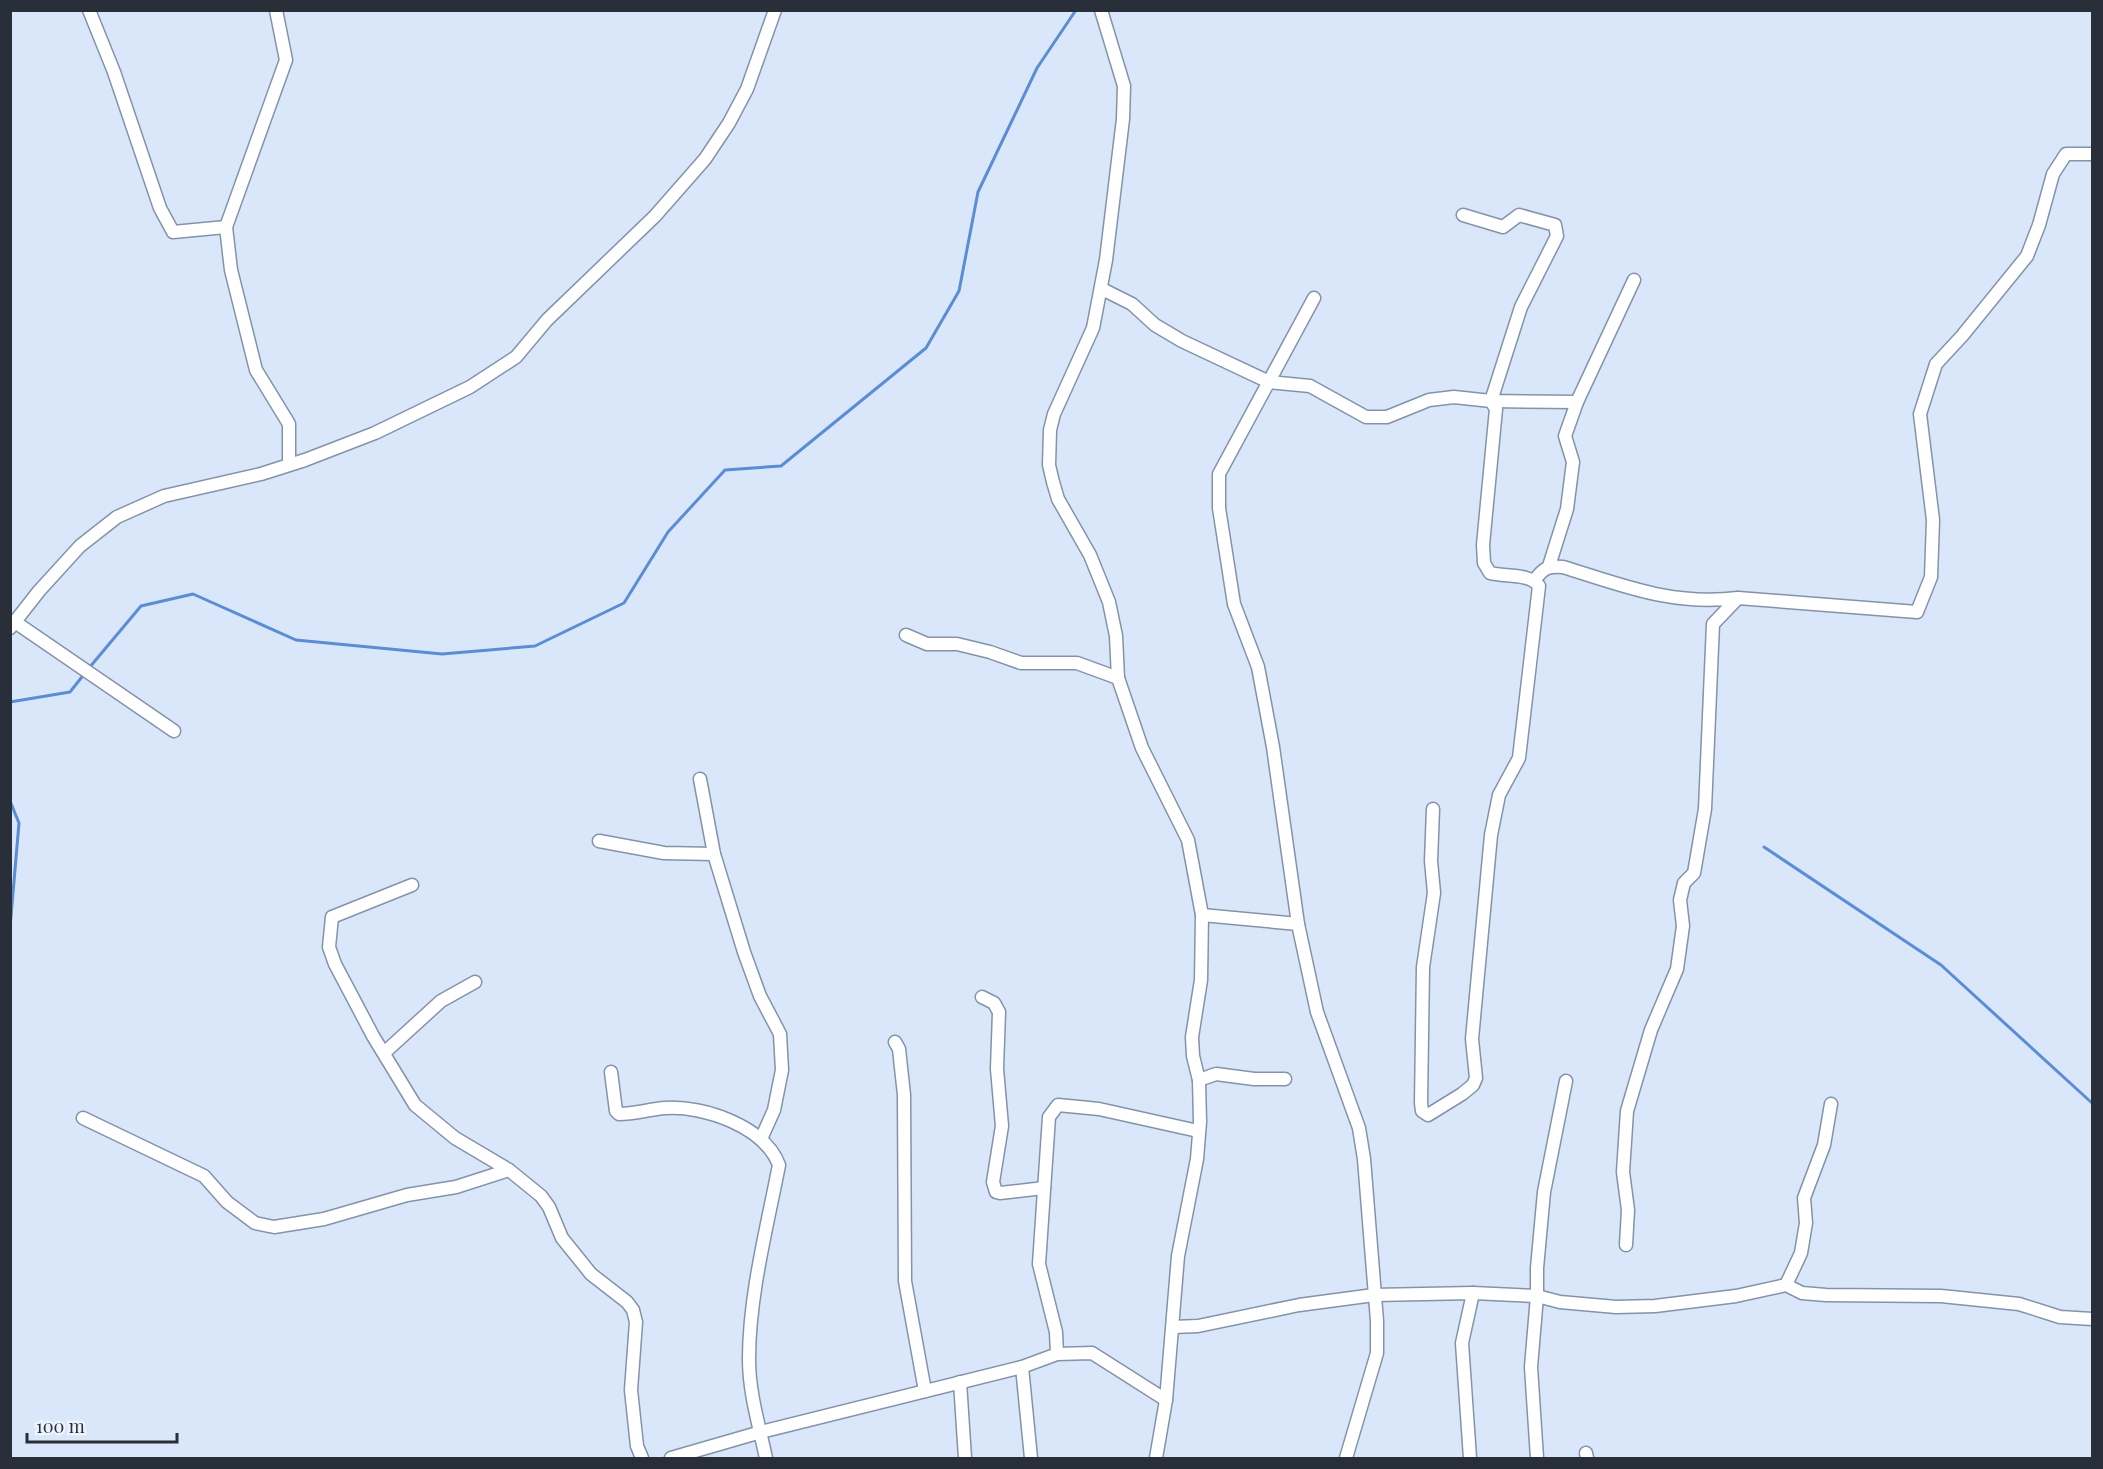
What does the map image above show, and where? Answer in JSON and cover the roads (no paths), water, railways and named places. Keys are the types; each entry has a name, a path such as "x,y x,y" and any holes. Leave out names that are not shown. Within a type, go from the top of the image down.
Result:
{"street":[{"path":"89,10 114,72 157,198 173,232 226,227"},
{"path":"276,10 286,60 226,227 231,270 256,370 289,424 289,465"},
{"path":"174,731 13,626 39,591 80,546 117,517 164,496 289,465 375,433 470,387 516,357 547,320 691,178 729,123 742,97 759,61 775,10"},
{"path":"1101,10 1124,86 1122,119 1102,289 1092,328 1054,414 1050,430 1049,465 1058,499 1090,555 1109,602 1116,636 1118,678 1142,748 1188,840 1202,915 1200,980 1192,1037 1193,1056 1199,1080 1197,1159 1178,1256 1166,1400 1156,1458"},
{"path":"1535,580 1541,571 1549,566 1563,567 1660,597 1692,600 1738,598 1917,612 1931,577 1933,520 1920,414 1936,364 1962,336 2027,256 2039,225 2053,174 2066,154 2091,150"},
{"path":"1433,809 1431,861 1434,893 1423,966 1421,1021 1421,1103 1422,1111 1428,1115 1462,1094 1473,1085 1476,1078 1472,1039 1491,835 1499,795 1519,758 1525,727 1539,586 1535,580 1490,573 1484,563 1483,545 1496,409 1491,401 1521,307 1557,236 1555,225 1519,215 1503,227 1463,215"},
{"path":"1549,566 1567,509 1573,462 1565,436 1577,402 1634,280"},
{"path":"1102,289 1132,304 1155,325 1182,341 1269,382 1310,386 1366,417 1387,417 1429,400 1454,397 1491,401 1577,402"},
{"path":"1314,298 1219,474 1219,508 1234,604 1258,667 1275,758 1298,924 1317,1012 1359,1128 1377,1353 1346,1458"},
{"path":"1626,1245 1628,1210 1623,1172 1623,1141 1627,1111 1651,1030 1677,969 1683,926 1680,900 1684,883 1694,873 1706,809 1713,624 1738,598"},
{"path":"906,635 927,644 957,644 1021,663 1077,663 1118,678"},
{"path":"700,779 714,854 744,952 760,996 780,1034 782,1070 774,1110 761,1138"},
{"path":"599,841 664,853 714,854"},
{"path":"412,885 332,917 329,947 335,964 415,1105 455,1138 492,1157 541,1196 549,1207 562,1238 591,1274 627,1302 633,1310 636,1322 631,1390 637,1446 642,1458"},
{"path":"1202,915 1298,924"},
{"path":"384,1053 441,1001 475,982"},
{"path":"982,997 994,1003 999,1012 997,1068 1002,1126 993,1182 994,1189 1000,1193 1044,1188"},
{"path":"895,1042 899,1049 904,1095 905,1281 925,1391"},
{"path":"611,1072 616,1111 619,1114 667,1108 722,1116 761,1138 774,1150 779,1165 758,1269 749,1359 753,1402 766,1458"},
{"path":"1199,1080 1216,1074 1254,1079 1285,1079"},
{"path":"1537,1458 1530,1367 1538,1296 1544,1192 1566,1081"},
{"path":"1786,1285 1801,1253 1806,1223 1804,1198 1824,1145 1831,1104"},
{"path":"1057,1354 1056,1332 1039,1264 1049,1117 1058,1105 1099,1109 1198,1131"},
{"path":"83,1118 204,1176 227,1202 255,1223 274,1227 324,1219 407,1195 456,1187 509,1170"},
{"path":"1173,1327 1198,1326 1307,1304 1374,1295 1473,1293 1538,1296 1560,1302 1616,1307 1655,1306 1736,1296 1786,1285 1802,1293 1826,1295 1941,1296 2019,1304 2060,1317 2092,1319"},
{"path":"1470,1458 1462,1343 1473,1293"},
{"path":"671,1458 761,1432 1022,1367 1057,1354 1082,1352 1100,1356 1166,1400"},
{"path":"1022,1367 1031,1458"},
{"path":"960,1382 964,1458"}],"waterway":[{"path":"89,668 141,606 193,594 296,640 442,654 535,646 624,603 668,532 725,470 781,466 926,348 959,291 978,192 1037,68 1076,10"},
{"path":"10,702 70,692 85,673"},
{"path":"10,801 19,823 10,928"},
{"path":"1764,847 1941,965 2092,1103"}]}
